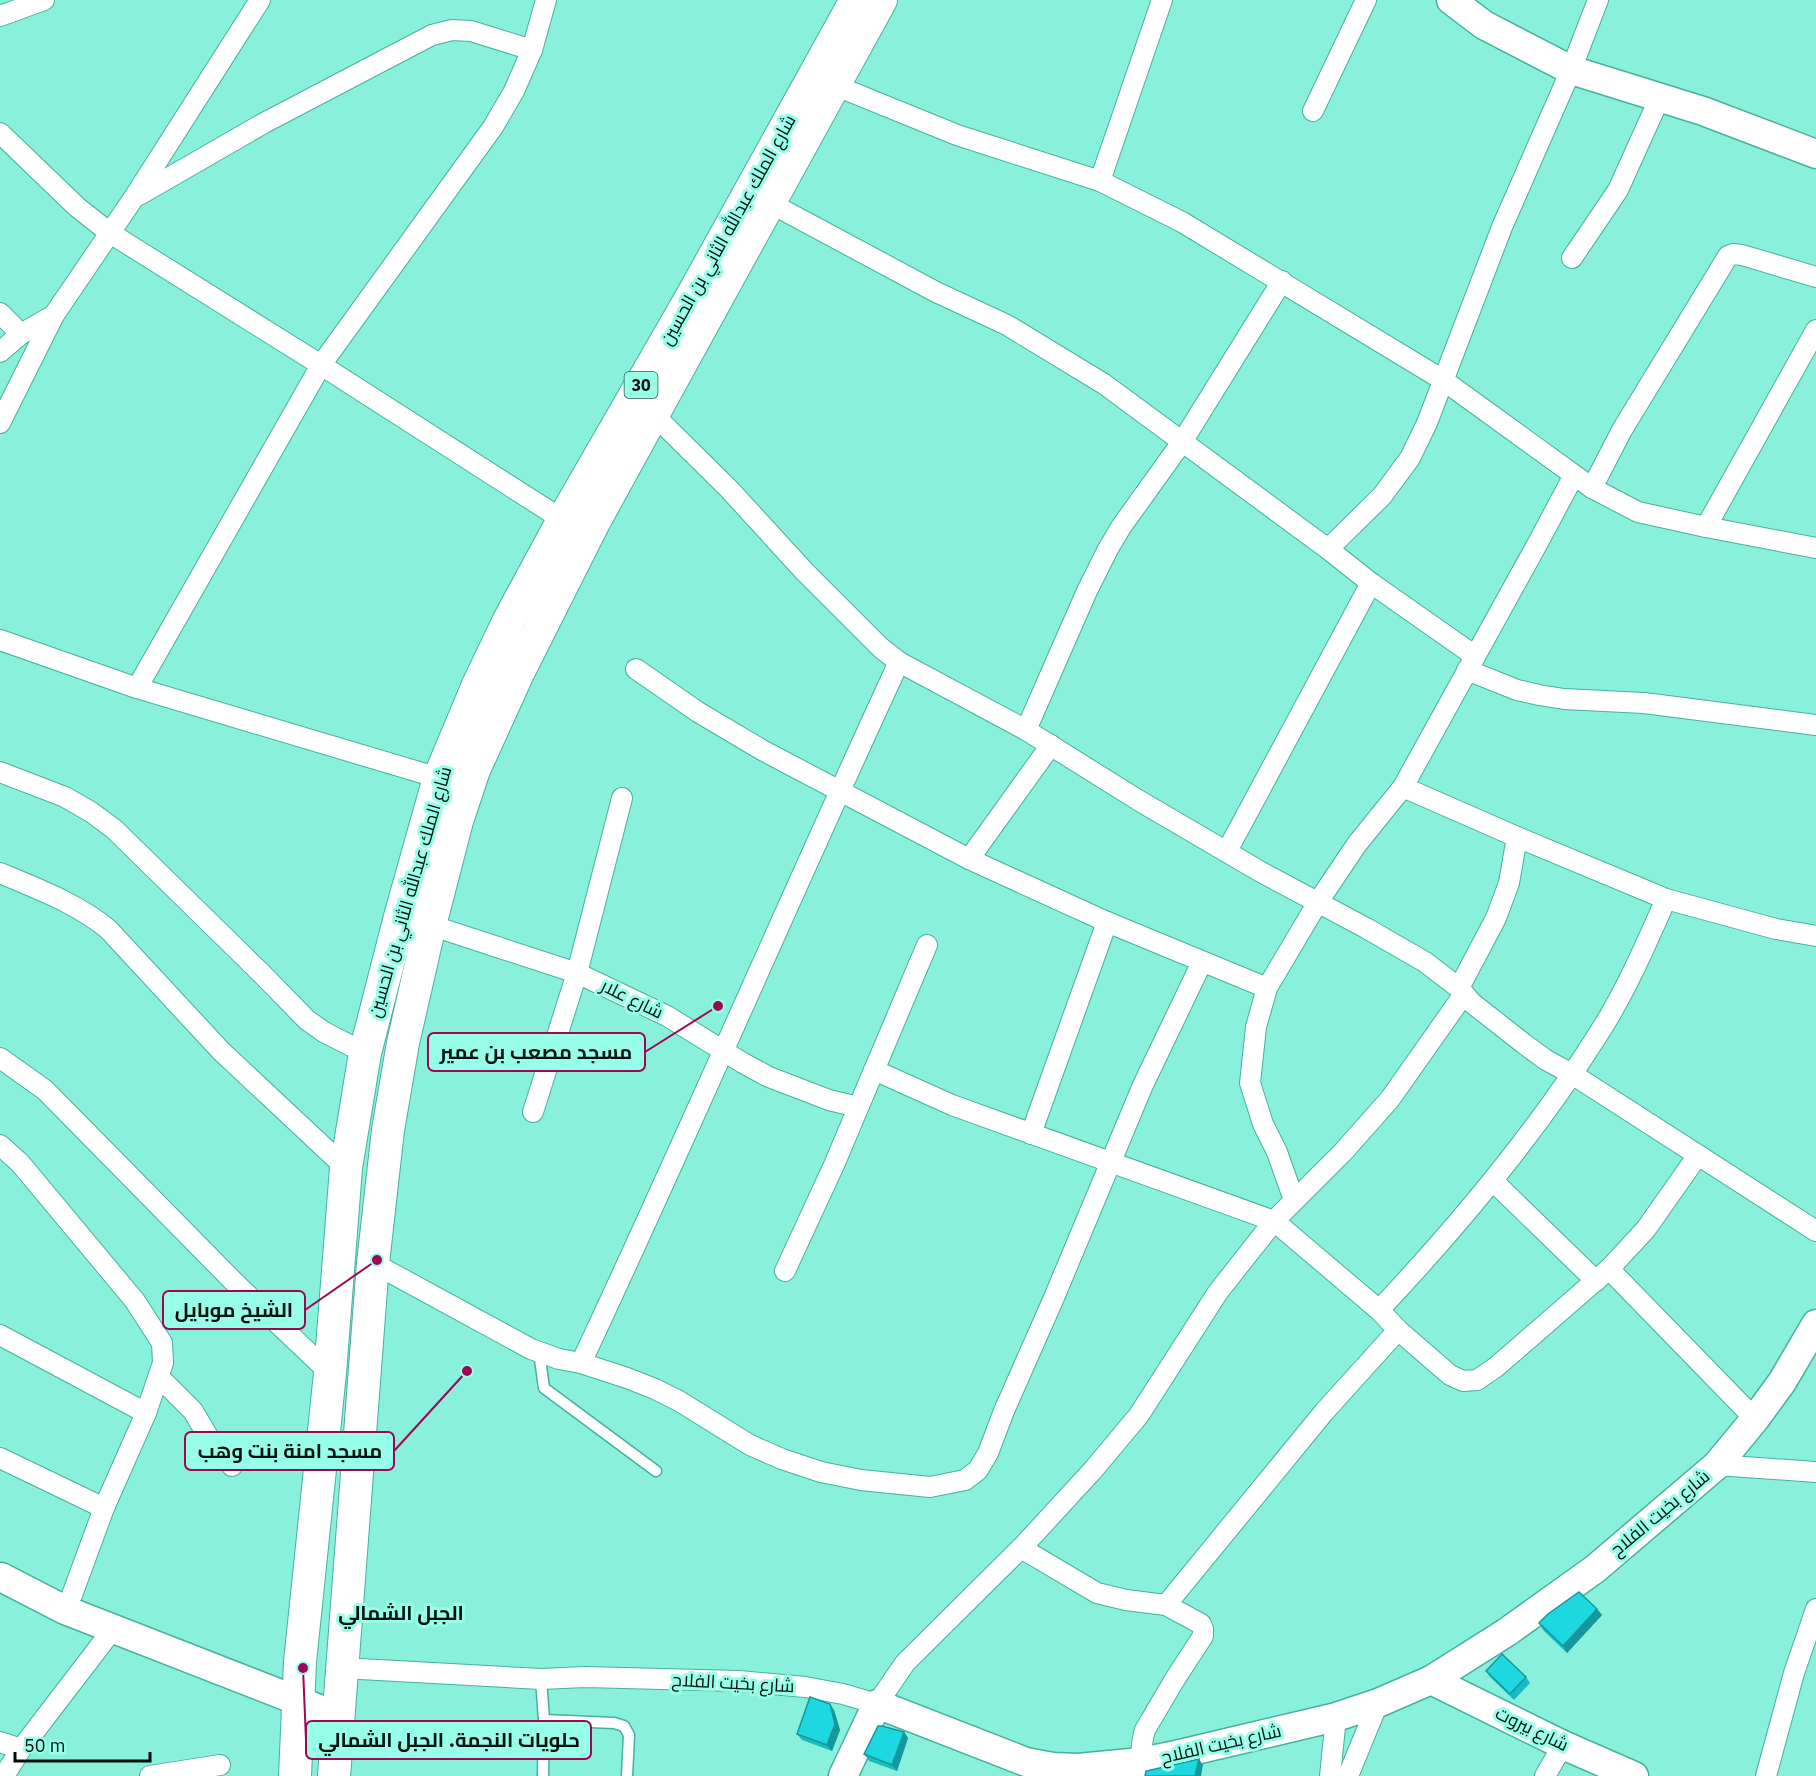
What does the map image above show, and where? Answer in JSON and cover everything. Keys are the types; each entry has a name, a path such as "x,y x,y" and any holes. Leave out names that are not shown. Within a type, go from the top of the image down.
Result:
{"main road":[{"name":"شارع الملك عبدالله الثاني بن الحسين","path":"295,1776 300,1662 330,1373 346,1168 366,1053 401,913 439,778 509,620 563,520 668,363 703,301 856,0"},
{"name":"شارع الملك عبدالله الثاني بن الحسين","path":"703,301 770,203 881,0"},
{"name":"شارع الملك عبدالله الثاني بن الحسين","path":"334,1776 373,1263 388,1130 403,1043 430,925 457,821 474,770 546,616 653,414 668,363"}],"street":[{"path":"0,16 44,0"},
{"path":"0,423 54,315 135,196 260,0"},
{"path":"136,688 321,365 493,127 514,91 532,50 546,0"},
{"path":"1100,181 1162,0"},
{"path":"1313,111 1366,0"},
{"path":"1451,0 1484,25 1571,70 1660,97 1816,154"},
{"path":"1328,549 1382,496 1410,458 1427,423 1502,227 1571,70 1598,0"},
{"path":"135,196 264,123 432,35 452,30 471,31 532,50"},
{"path":"834,85 957,135 1100,181 1182,222 1443,381 1592,488 1638,512 1816,548"},
{"path":"1572,258 1618,190 1660,97"},
{"path":"0,133 77,207 110,233 563,520"},
{"path":"770,203 936,292 1007,325 1104,384 1328,549 1471,663 1517,690 1564,699 1644,703 1816,725"},
{"path":"1592,488 1628,420 1728,256 1742,255 1816,277"},
{"path":"1026,730 1103,559 1121,527 1182,442 1282,281"},
{"path":"0,313 21,334"},
{"path":"0,352 21,334 54,315"},
{"path":"1706,527 1816,330"},
{"path":"653,414 729,489 804,572 880,648 899,662 1026,730 1138,800 1261,872 1425,962 1462,991 1472,1003 1546,1060 1572,1074 1816,1231"},
{"path":"1294,1200 1278,1152 1263,1124 1250,1083 1256,1027 1267,988 1318,902 1357,844 1402,787 1574,475"},
{"path":"1227,851 1371,583"},
{"path":"0,640 136,688 439,778"},
{"path":"581,1364 651,1216 723,1050 899,662"},
{"path":"636,669 698,712 762,750 969,859 1107,922 1267,988"},
{"path":"969,859 1051,745"},
{"path":"0,772 65,797 114,829 308,1020 324,1032 366,1053"},
{"path":"1402,787 1666,899 1776,929 1816,936"},
{"path":"533,1112 577,973 622,798"},
{"path":"843,1776 877,1704 905,1664 1021,1548 1093,1470 1138,1416 1218,1292 1274,1221 1343,1152 1390,1099 1462,991 1496,918 1509,883 1517,837"},
{"path":"0,873 75,905 92,915 108,929 221,1051 346,1168"},
{"path":"1379,1310 1425,1261 1493,1181 1572,1074 1600,1031 1632,974 1666,899"},
{"path":"1031,1134 1107,922"},
{"name":"شارع علار","path":"430,925 577,973 667,1016 769,1077 829,1100 858,1107"},
{"path":"785,1271 927,945"},
{"path":"373,1263 539,1352 627,1378 655,1389 679,1401 750,1445 782,1459 821,1472 861,1480 930,1487 965,1480 978,1470 988,1453 1143,1085 1202,962"},
{"path":"0,1058 45,1090 236,1284 330,1373"},
{"path":"874,1070 952,1105 1274,1221 1379,1310 1398,1330 1450,1375 1463,1381 1477,1380 1496,1367 1603,1275 1646,1229 1698,1155"},
{"path":"0,1145 20,1163 135,1301 162,1343 164,1363 146,1413 104,1508 72,1595"},
{"path":"1493,1181 1603,1275 1755,1419"},
{"name":"شارع بخيت الفلاح","path":"339,1694 585,1677 750,1682 804,1687 843,1694 877,1704 988,1748 1035,1763 1053,1767 1140,1769 1171,1756 1336,1717 1378,1703 1431,1680 1507,1632 1595,1569 1717,1465 1782,1382 1816,1323"},
{"path":"1167,1605 1324,1412 1398,1330"},
{"path":"0,1335 146,1413"},
{"path":"159,1377 193,1411 212,1443 232,1466"},
{"path":"0,1458 104,1508"},
{"path":"1717,1465 1816,1472"},
{"path":"1021,1548 1097,1593 1126,1600 1167,1605 1201,1624 1203,1636 1145,1730 1140,1750 1140,1769"},
{"path":"1,1577 65,1610 113,1629 299,1693 339,1694"},
{"path":"1,1577 72,1595 299,1693"},
{"path":"1766,1776 1794,1673 1816,1609"},
{"path":"4,1776 21,1749 113,1629"},
{"name":"شارع بيروت","path":"1431,1680 1563,1745 1634,1776"},
{"path":"1348,1776 1378,1703"},
{"path":"1330,1776 1336,1717"},
{"path":"0,1742 21,1749"},
{"path":"1545,1776 1563,1745"},
{"path":"150,1776 220,1765"}],"lane":[{"path":"539,1352 544,1388 656,1471"},
{"path":"541,1679 544,1720 543,1776"},
{"path":"544,1720 614,1722 624,1726 628,1736 627,1776"}],"building":[{"path":"1579,1592 1597,1609 1563,1646 1539,1623"},
{"path":"1502,1654 1526,1677 1510,1694 1486,1671"},
{"path":"810,1697 830,1704 835,1724 827,1745 797,1734"},
{"path":"878,1726 904,1732 892,1765 864,1754"},
{"path":"1199,1759 1195,1776 1145,1776 1146,1771"}],"place":[{"name":"مسجد مصعب بن عمير","path":"718,1006"},
{"name":"الشيخ موبايل","path":"377,1260"},
{"name":"مسجد امنة بنت وهب","path":"467,1371"},
{"name":"حلويات النجمة. الجبل الشمالي","path":"303,1668"}],"district":[{"name":"الجبل الشمالي","path":"401,1613"}]}
